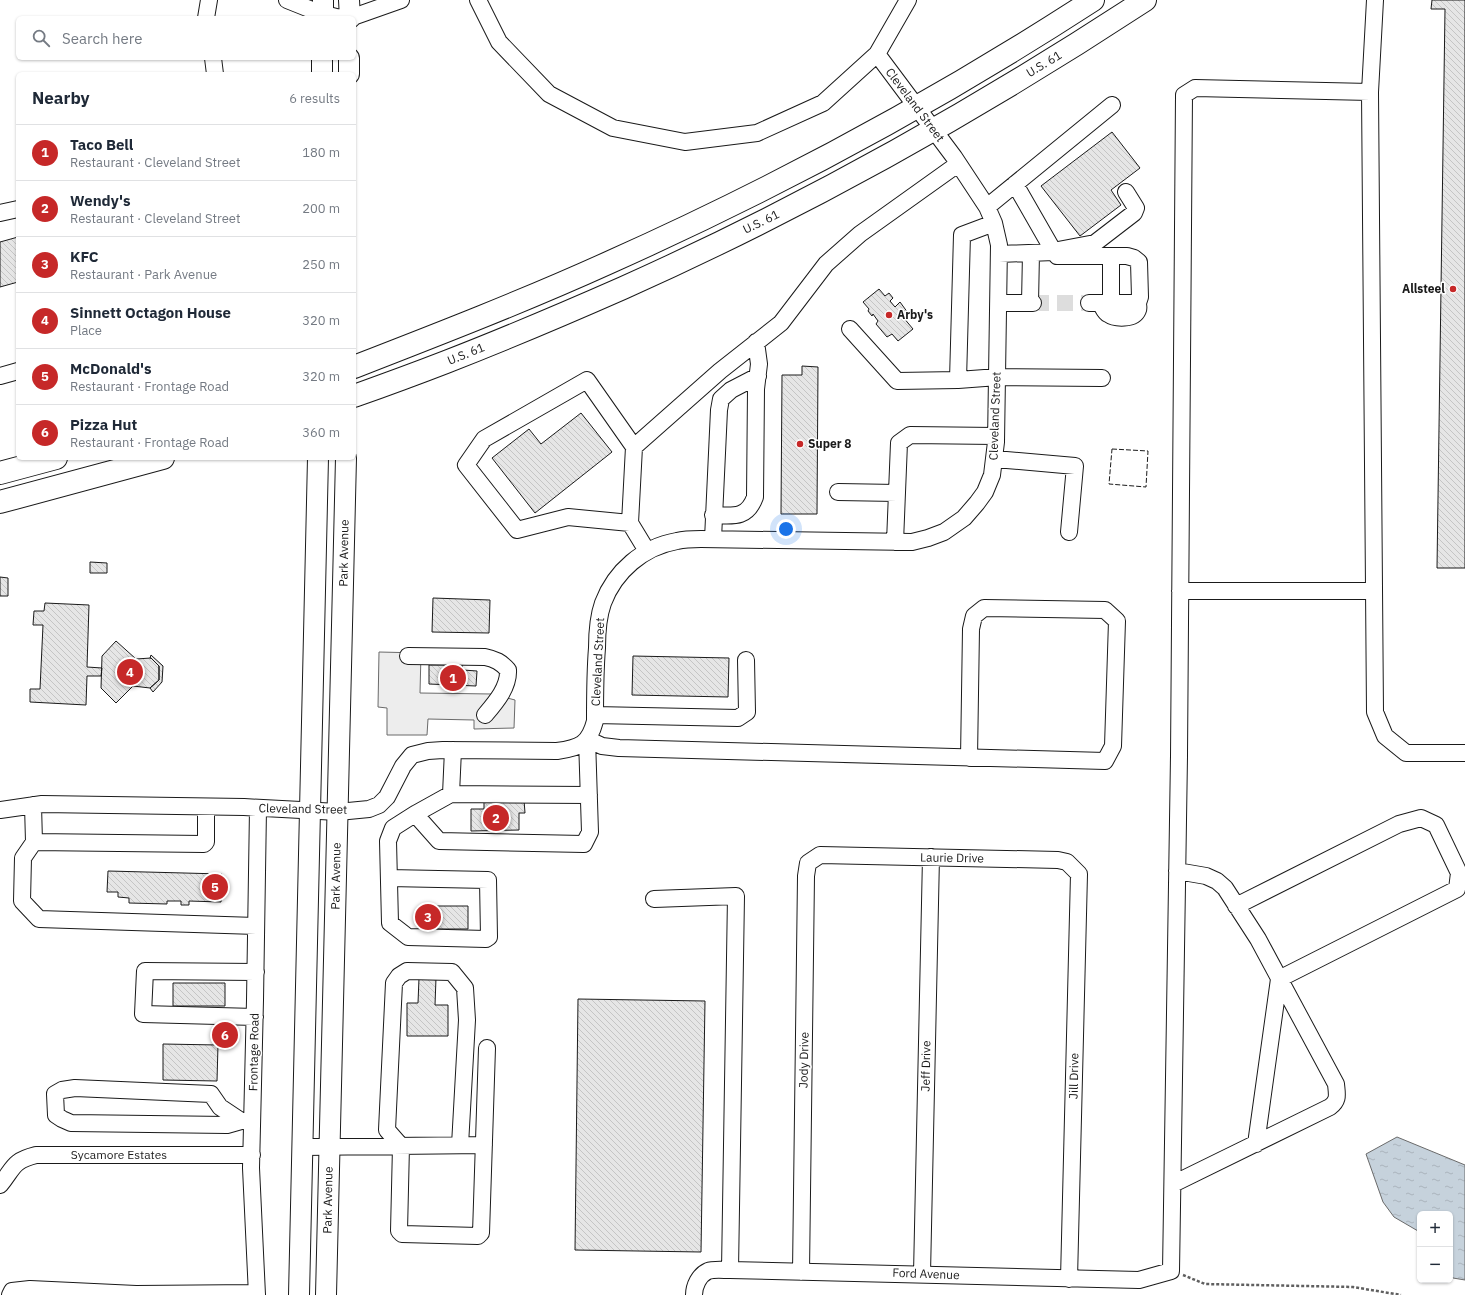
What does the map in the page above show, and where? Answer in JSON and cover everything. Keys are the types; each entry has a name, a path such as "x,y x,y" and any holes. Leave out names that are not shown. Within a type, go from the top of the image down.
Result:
{"highway":[{"path":"356,366 446,331 609,263 708,217 836,152 917,107 1017,48 1093,0"},
{"name":"U.S. 61","path":"356,395 451,360 541,323 624,287 782,211 934,130 1046,64 1145,0"},
{"path":"0,473 49,460"},
{"path":"0,502 156,460"}],"main road":[{"path":"349,0 350,16"},
{"path":"322,60 322,72"},
{"path":"349,60 349,72"},
{"path":"298,1295 318,460"},
{"name":"Park Avenue","path":"326,1295 346,460"}],"street":[{"path":"206,16 209,0"},
{"path":"287,0 342,16"},
{"path":"356,16 401,0"},
{"path":"478,0 499,42 549,94 613,128 685,142 757,133 823,103 877,54 908,0"},
{"path":"1375,0 1370,92 1375,712 1385,736 1406,752 1465,753"},
{"name":"Cleveland Street","path":"0,810 33,805 90,804 258,808 338,812 369,810 379,805 387,798 403,766 412,755 428,751 557,751 579,747 592,732 595,721 598,629 603,604 614,582 634,560 647,551 677,541 713,539 912,542 944,532 964,518 985,492 992,475 995,459 998,377 999,245 994,223 987,207 934,130 877,54"},
{"path":"212,60 215,72"},
{"path":"1171,1271 1177,871 1184,94 1195,88 1370,92"},
{"path":"987,207 1112,105"},
{"path":"634,447 720,371 781,323 826,264 860,234 958,164"},
{"path":"1015,184 1057,256 1111,256 1127,256 1134,258 1139,262 1140,297 1138,303 1100,303 1111,256"},
{"path":"998,254 1054,252 1095,243 1134,214 1136,208 1126,192"},
{"path":"0,213 16,209"},
{"path":"958,380 962,235 994,223"},
{"path":"998,303 1032,303 1031,253"},
{"path":"850,329 897,382 998,377 1102,378"},
{"path":"713,515 737,516 752,506 755,497 756,389 759,364 756,342"},
{"path":"0,376 16,372"},
{"path":"713,539 719,410 721,399 731,390 758,376"},
{"path":"630,523 568,517 517,530 466,465 484,439 587,380 634,447 630,523 647,551"},
{"path":"895,542 899,443 910,435 996,436"},
{"path":"995,459 1075,466 1069,532"},
{"path":"838,492 897,493"},
{"path":"1180,590 1374,590"},
{"path":"415,814 439,841 584,844 590,832 587,739 602,746 619,748 969,758 1105,761 1113,746 1117,621 1105,610 984,608 974,616 972,629 969,758"},
{"path":"408,656 485,657 496,659 502,663 508,670 505,687 498,699 485,714"},
{"path":"595,715 738,718 747,712 746,660"},
{"path":"451,794 452,750"},
{"path":"389,878 488,880 489,937 486,939 408,937 390,923 388,842 393,828 451,794 589,795"},
{"path":"33,805 34,842 23,858 22,901 40,919 256,926"},
{"path":"34,842 204,844 206,842 206,807"},
{"name":"Frontage Road","path":"257,1294 252,1155 247,1121 255,1017 258,808"},
{"path":"1236,906 1399,824 1421,818 1436,825 1459,873 1457,889 1279,979"},
{"name":"Laurie Drive","path":"820,855 1058,860 1066,862 1079,874"},
{"name":"Jody Drive","path":"801,1272 806,876 808,863 820,855"},
{"name":"Jeff Drive","path":"922,1274 931,857"},
{"path":"1173,1184 1330,1108 1335,1103 1337,1095 1336,1084 1258,939 1225,888 1217,881 1206,876 1177,871"},
{"name":"Jill Drive","path":"1069,1279 1079,874"},
{"path":"654,899 736,896 730,1270"},
{"path":"255,1017 143,1014 145,971 256,972"},
{"path":"460,1145 467,1020 465,988 452,972 407,971 400,976 394,984 388,1130 401,1146 400,1233 402,1234 478,1236 482,1233 487,1048"},
{"path":"1256,1144 1279,979"},
{"path":"75,1088 211,1094 220,1107 247,1121 227,1125 71,1123 56,1115 55,1094 62,1090 75,1088"},
{"path":"302,1147 484,1145"},
{"name":"Sycamore Estates","path":"0,1185 16,1162 36,1155 252,1155"},
{"name":"Ford Avenue","path":"694,1295 694,1290 699,1279 709,1271 730,1270 922,1274 1139,1280 1171,1271"},
{"path":"10,1295 12,1291 30,1289 136,1294 257,1294"}],"path":[{"path":"1171,1271 1205,1284 1353,1287 1401,1295"}],"shaded area":[{"path":"379,652 421,653 420,693 492,694 515,700 514,728 474,729 474,720 428,719 427,735 387,735 387,708 378,707"}],"water":[{"path":"1397,1137 1465,1165 1465,1280 1453,1278 1453,1211 1417,1211 1417,1230 1394,1217 1383,1202 1366,1154"}],"building":[{"name":"Allsteel","path":"1432,0 1465,0 1465,568 1437,568 1445,9 1431,9"},
{"path":"1112,132 1140,168 1111,190 1121,205 1080,236 1041,186"},
{"path":"16,238 16,283 0,287 0,242"},
{"name":"Arby's","path":"879,289 885,296 889,293 893,298 890,301 895,307 900,302 908,313 903,317 913,329 898,341 892,334 887,337 876,324 878,321 873,314 872,316 868,311 869,309 863,302"},
{"path":"802,366 818,367 817,514 781,514 782,375 802,375"},
{"path":"581,413 612,452 535,513 492,458 529,429 541,444"},
{"path":"90,562 107,563 107,573 90,573"},
{"path":"0,577 8,578 8,596 0,596"},
{"path":"433,598 490,600 489,633 432,632"},
{"path":"45,603 89,605 87,667 102,668 101,676 87,676 86,705 30,702 30,689 40,689 43,625 33,625 34,611 44,611"},
{"path":"116,641 136,659 151,658 159,666 159,680 150,688 133,686 116,703 101,688 102,656"},
{"path":"151,655 163,666 162,682 153,692 150,688 159,680 159,666 150,658"},
{"path":"633,656 729,658 728,697 632,695"},
{"path":"429,665 462,665 463,670 477,671 476,686 429,684"},
{"path":"484,800 524,800 525,813 519,813 519,830 471,831 471,809 484,809"},
{"path":"108,871 222,874 221,902 189,901 189,905 181,905 181,901 167,901 167,904 129,903 129,898 118,897 118,892 107,892"},
{"path":"419,906 468,906 468,929 419,929"},
{"path":"419,978 436,978 435,1005 448,1005 448,1036 407,1036 407,1003 418,1003"},
{"path":"173,983 225,983 225,1006 173,1006"},
{"path":"578,999 705,1001 701,1252 575,1250"},
{"path":"163,1044 218,1045 217,1081 163,1080"}],"tunnel":[{"path":"1033,303 1089,303"}],"fence":[{"path":"1112,449 1148,451 1146,487 1109,484 1112,449"}],"place":[{"name":"Allsteel","path":"1453,289"},
{"name":"Arby's","path":"889,315"},
{"name":"Super 8","path":"800,444"},
{"name":"Sinnett Octagon House","path":"130,672"},
{"name":"Taco Bell","path":"453,678"},
{"name":"Wendy's","path":"496,818"},
{"name":"McDonald's","path":"215,887"},
{"name":"KFC","path":"428,917"},
{"name":"Pizza Hut","path":"225,1035"}]}
